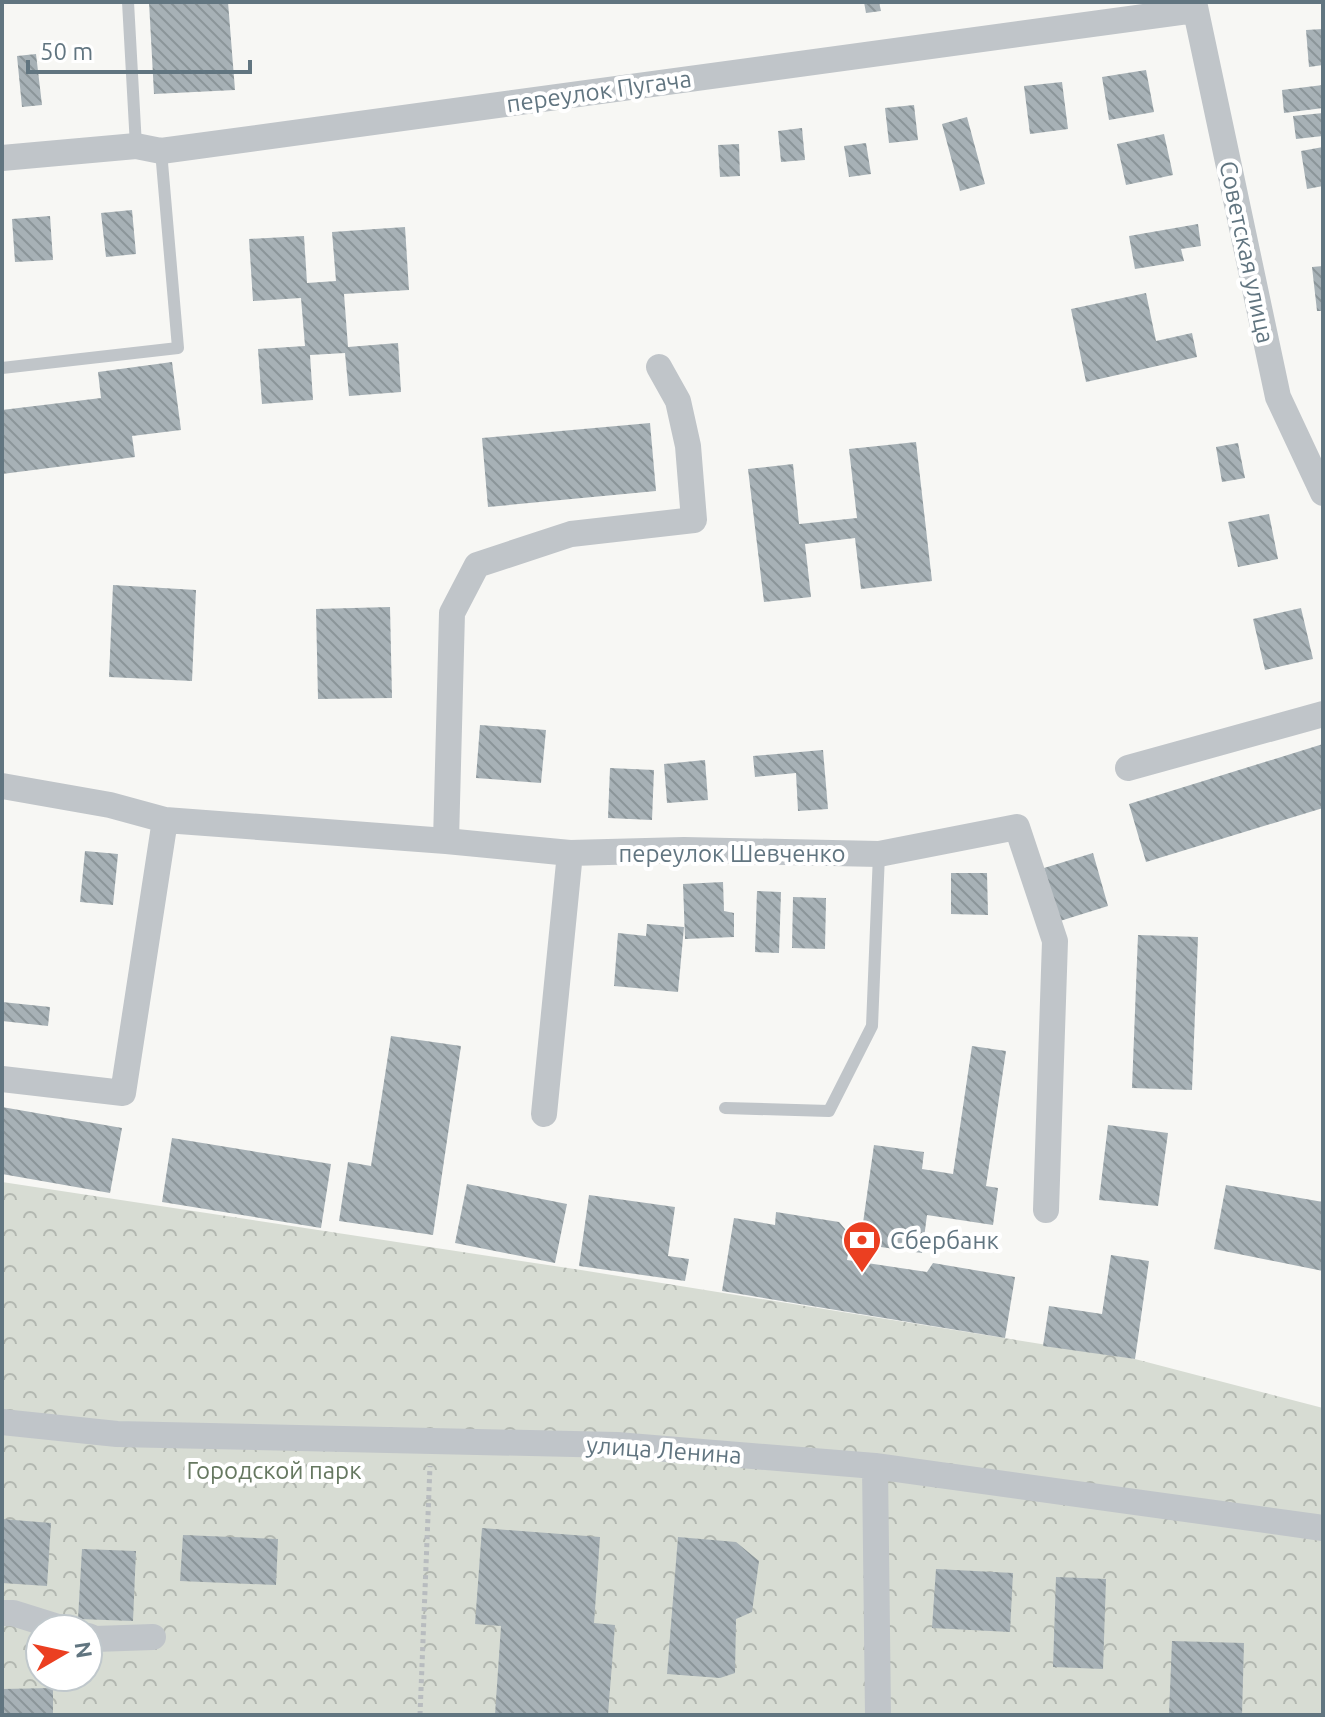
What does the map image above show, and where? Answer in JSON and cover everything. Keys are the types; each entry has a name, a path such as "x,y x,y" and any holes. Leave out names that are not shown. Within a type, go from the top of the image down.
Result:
{"street":[{"name":"переулок Пугача","path":"2,158 148,148 1195,6"},
{"name":"Советская улица","path":"1195,6 1278,397 1323,493"},
{"path":"446,841 452,613 477,565 571,534 694,520 688,446 678,401 659,367"},
{"path":"1128,768 1323,714"},
{"name":"переулок Шевченко","path":"2,786 110,805 165,820 570,853 684,850 879,854 1017,827 1055,941 1046,1210"},
{"path":"2,1079 123,1093 165,820"},
{"path":"544,1114 570,853"},
{"name":"улица Ленина","path":"2,1422 117,1434 617,1445 875,1466 1323,1528"},
{"path":"875,1466 878,1715"},
{"path":"2,1613 24,1616"},
{"path":"104,1639 153,1637"}],"lane":[{"path":"2,368 178,348 128,2"},
{"path":"725,1108 829,1111 872,1026 879,854"}],"path":[{"path":"420,1715 431,1441"}],"green space":[{"name":"Городской парк","path":"2,1182 581,1270 1135,1359 1323,1408 1323,1715 2,1715"}],"building":[{"path":"149,2 228,2 235,90 154,94"},
{"path":"864,2 879,2 881,11 866,13"},
{"path":"1323,29 1323,65 1309,67 1306,30"},
{"path":"36,54 42,105 22,107 17,56"},
{"path":"1146,70 1154,112 1109,120 1102,77"},
{"path":"1062,82 1068,129 1030,134 1024,86"},
{"path":"1323,85 1323,108 1284,113 1282,90"},
{"path":"914,105 918,140 889,143 885,108"},
{"path":"1323,113 1323,136 1296,139 1293,116"},
{"path":"967,117 985,184 960,191 942,124"},
{"path":"802,128 805,160 781,162 778,131"},
{"path":"1164,134 1173,175 1126,185 1117,144"},
{"path":"866,143 871,174 849,177 844,146"},
{"path":"739,144 740,176 720,177 718,145"},
{"path":"1323,147 1323,186 1307,189 1301,151"},
{"path":"132,210 136,254 106,257 101,213"},
{"path":"50,216 53,260 15,262 12,219"},
{"path":"1198,224 1201,246 1181,249 1184,261 1135,269 1129,236"},
{"path":"405,227 409,290 344,294 348,347 398,343 401,392 349,396 345,353 310,355 313,400 262,404 258,349 305,346 301,298 253,301 249,239 304,236 307,283 336,281 332,232"},
{"path":"1323,266 1323,311 1317,311 1312,267"},
{"path":"1146,293 1156,341 1192,333 1197,357 1086,382 1071,309"},
{"path":"172,362 181,430 132,436 135,457 2,474 2,410 101,398 98,372"},
{"path":"650,423 656,491 488,507 482,438"},
{"path":"916,442 932,581 861,589 855,538 805,544 811,597 764,602 748,469 793,464 799,524 857,518 849,449"},
{"path":"1238,443 1245,478 1222,482 1216,447"},
{"path":"1269,514 1278,559 1238,567 1228,522"},
{"path":"113,585 196,590 192,681 109,677"},
{"path":"390,607 392,698 318,699 316,609"},
{"path":"1301,608 1313,659 1265,670 1253,619"},
{"path":"480,725 546,730 541,783 476,778"},
{"path":"1323,744 1323,808 1146,862 1129,804"},
{"path":"823,750 828,809 798,811 796,773 755,777 753,756"},
{"path":"705,760 708,800 667,803 664,764"},
{"path":"610,768 654,770 652,820 608,818"},
{"path":"85,851 118,854 113,905 80,902"},
{"path":"1093,853 1108,906 1060,921 1044,868"},
{"path":"951,873 987,873 988,915 951,914"},
{"path":"723,882 724,911 734,913 734,937 685,939 683,884"},
{"path":"757,891 781,892 779,953 755,952"},
{"path":"793,897 826,898 825,949 792,948"},
{"path":"647,924 684,927 678,992 614,986 618,933 646,936"},
{"path":"1138,935 1198,937 1192,1090 1132,1088"},
{"path":"2,1002 50,1007 48,1026 2,1021"},
{"path":"391,1036 461,1046 433,1235 339,1221 348,1162 371,1166"},
{"path":"972,1046 1006,1051 986,1186 998,1188 993,1225 927,1215 922,1253 860,1244 874,1145 924,1152 922,1169 953,1174"},
{"path":"2,1107 122,1128 110,1193 2,1174"},
{"path":"1108,1125 1168,1133 1158,1206 1099,1200"},
{"path":"172,1138 331,1164 321,1228 162,1202"},
{"path":"467,1184 567,1204 555,1263 455,1243"},
{"path":"1226,1185 1323,1202 1323,1271 1214,1249"},
{"path":"589,1195 675,1207 668,1256 689,1259 685,1281 579,1266"},
{"name":"Сбербанк","path":"776,1212 839,1222 851,1236 847,1260 927,1272 933,1263 1015,1277 1005,1338 722,1291 734,1218 775,1225"},
{"path":"1111,1255 1149,1261 1135,1359 1043,1346 1049,1306 1102,1314"},
{"path":"2,1519 51,1523 47,1586 2,1583"},
{"path":"482,1528 600,1537 594,1623 615,1625 608,1715 495,1715 501,1626 475,1624"},
{"path":"183,1535 278,1539 276,1585 180,1581"},
{"path":"678,1537 736,1542 759,1561 752,1612 736,1619 735,1673 720,1678 667,1674"},
{"path":"82,1549 136,1551 133,1621 104,1620 104,1613 78,1613"},
{"path":"936,1569 1013,1573 1010,1632 932,1628"},
{"path":"1056,1577 1106,1579 1103,1669 1053,1667"},
{"path":"1172,1641 1244,1643 1242,1715 1169,1715"},
{"path":"2,1689 53,1693 53,1715 2,1715"}],"place":[{"name":"Сбербанк","path":"862,1274"}]}
